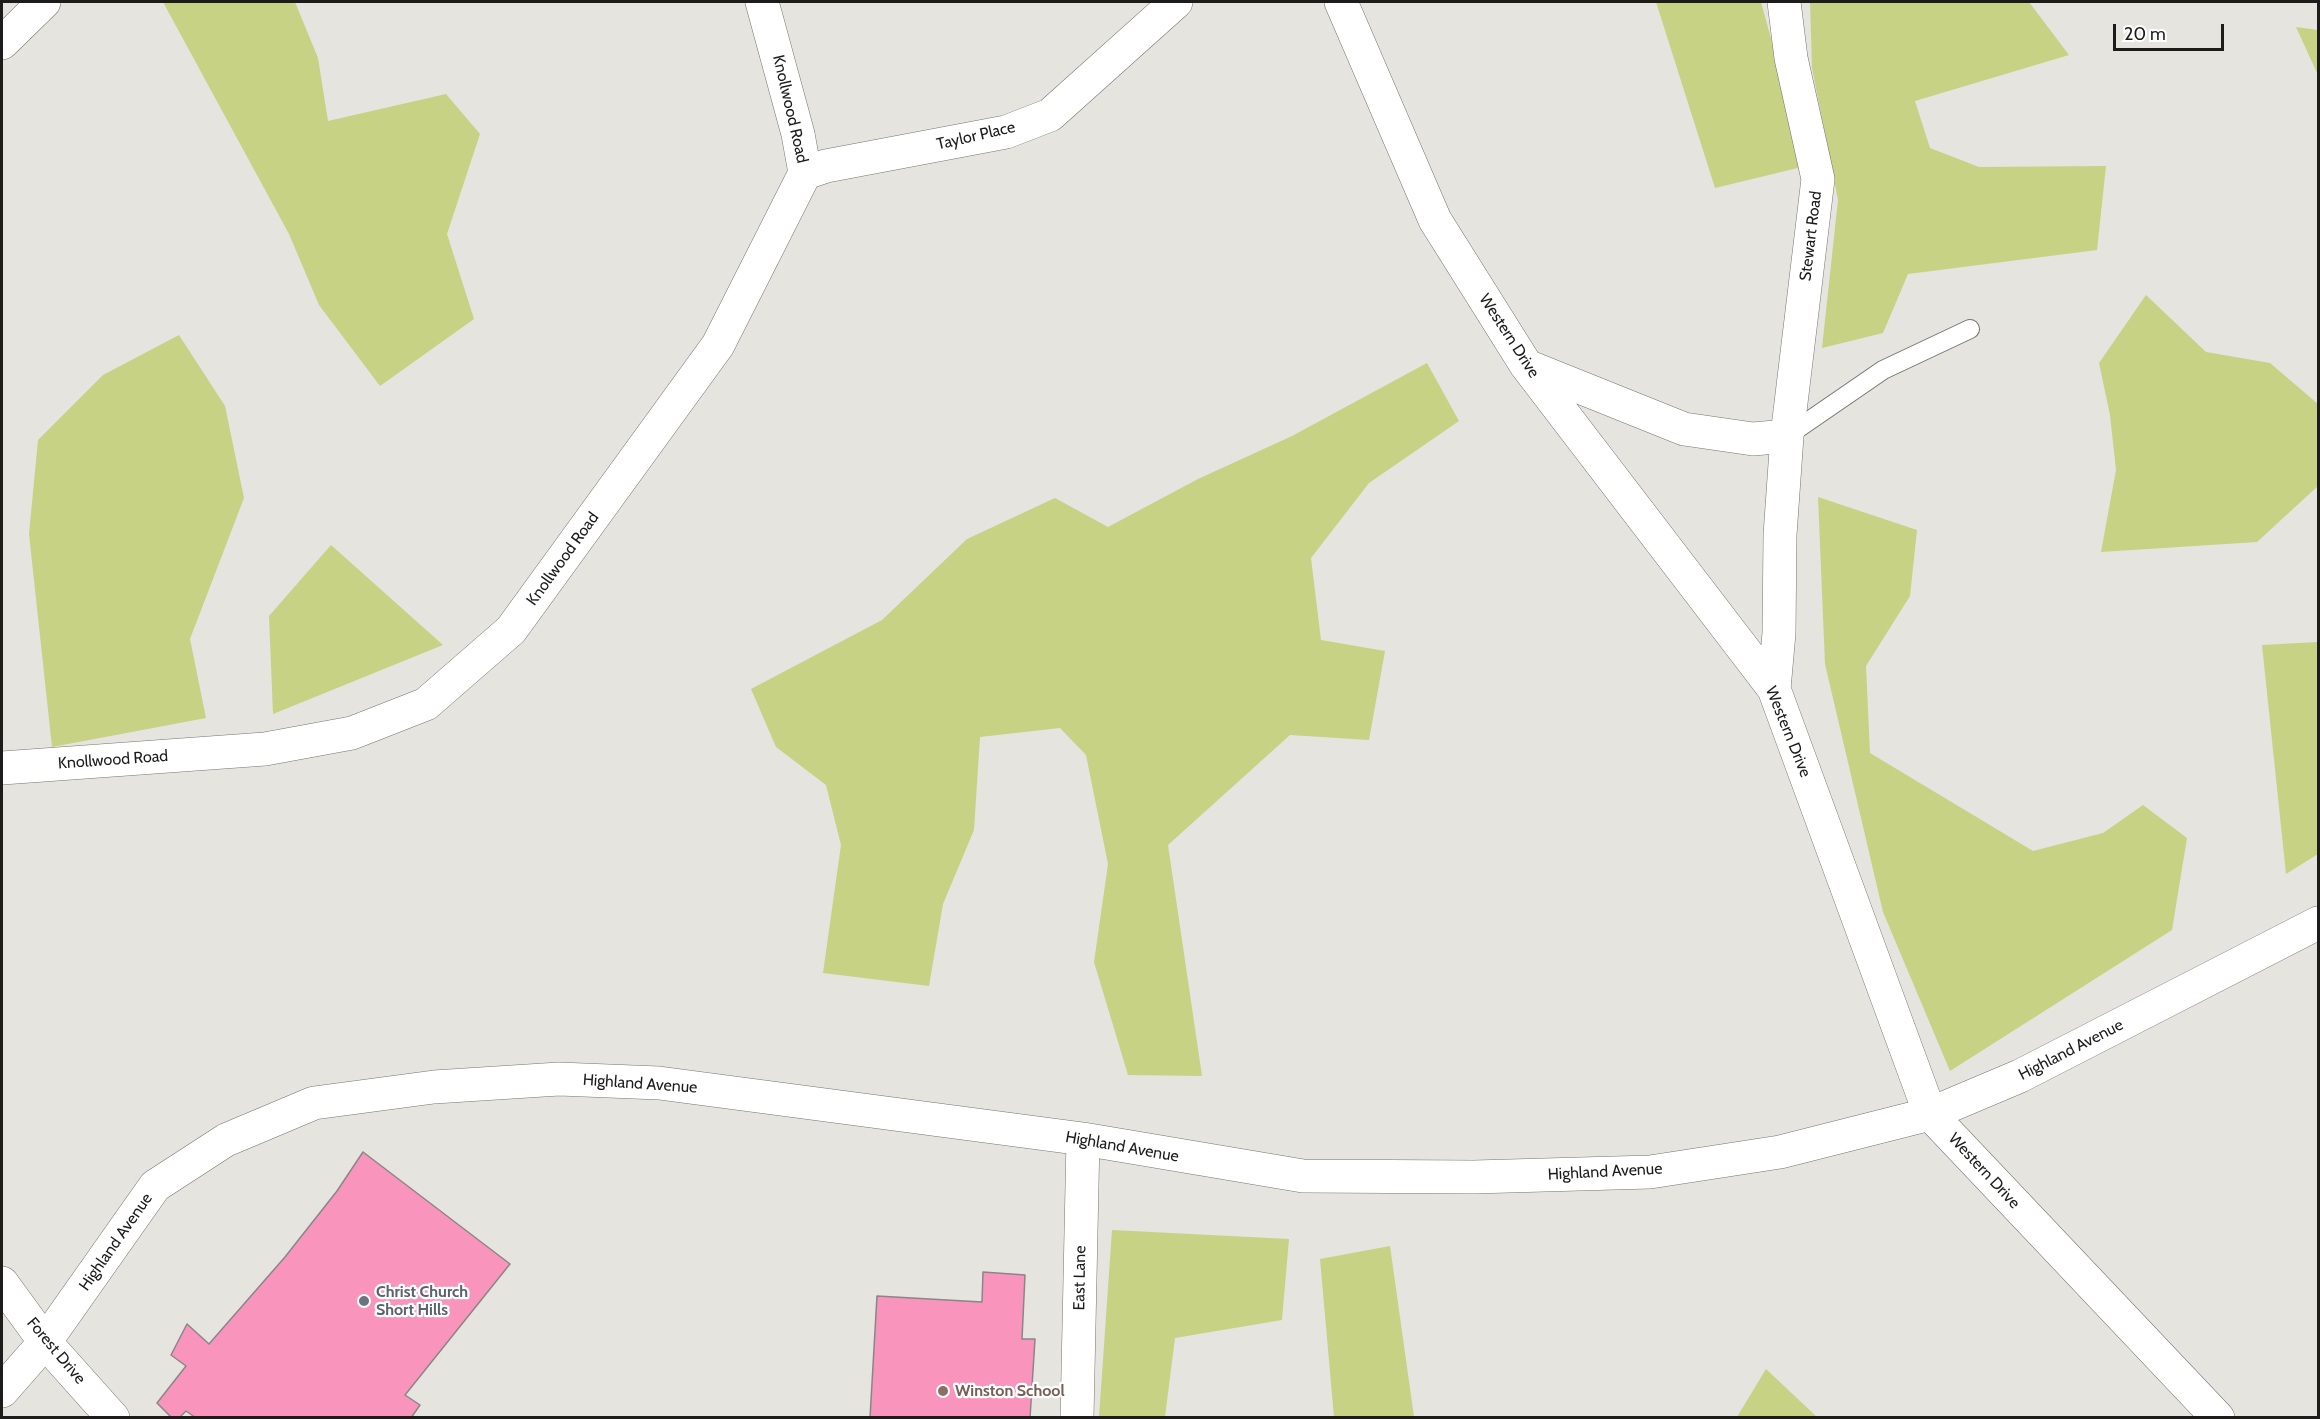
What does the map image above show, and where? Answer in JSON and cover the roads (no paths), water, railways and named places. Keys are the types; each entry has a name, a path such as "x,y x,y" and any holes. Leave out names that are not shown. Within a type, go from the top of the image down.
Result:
{"street":[{"path":"2,43 44,2"},
{"name":"Knollwood Road","path":"2,768 265,749 352,732 426,704 511,630 718,345 805,173 798,134 762,2"},
{"name":"Taylor Place","path":"805,173 836,164 1006,132 1050,115 1176,2"},
{"name":"Western Drive","path":"1341,2 1435,220 1526,365 1774,689 1930,1114 2218,1418"},
{"name":"Stewart Road","path":"1774,689 1779,633 1780,535 1786,436 1818,179 1791,58 1784,2"},
{"path":"1526,365 1684,429 1753,440 1786,436"},
{"name":"Highland Avenue","path":"2,1391 45,1342 155,1186 226,1140 314,1103 434,1088 559,1079 659,1083 1083,1139 1303,1176 1474,1176 1650,1172 1780,1152 1930,1114 2020,1076 2319,923"},
{"name":"East Lane","path":"1077,1418 1083,1139"},
{"name":"Forest Drive","path":"2,1283 45,1342 113,1418"}],"lane":[{"path":"1786,436 1883,370 1970,329"}],"place":[{"name":"Christ Church Short Hills","path":"364,1301"},
{"name":"Winston School","path":"943,1391"}]}
